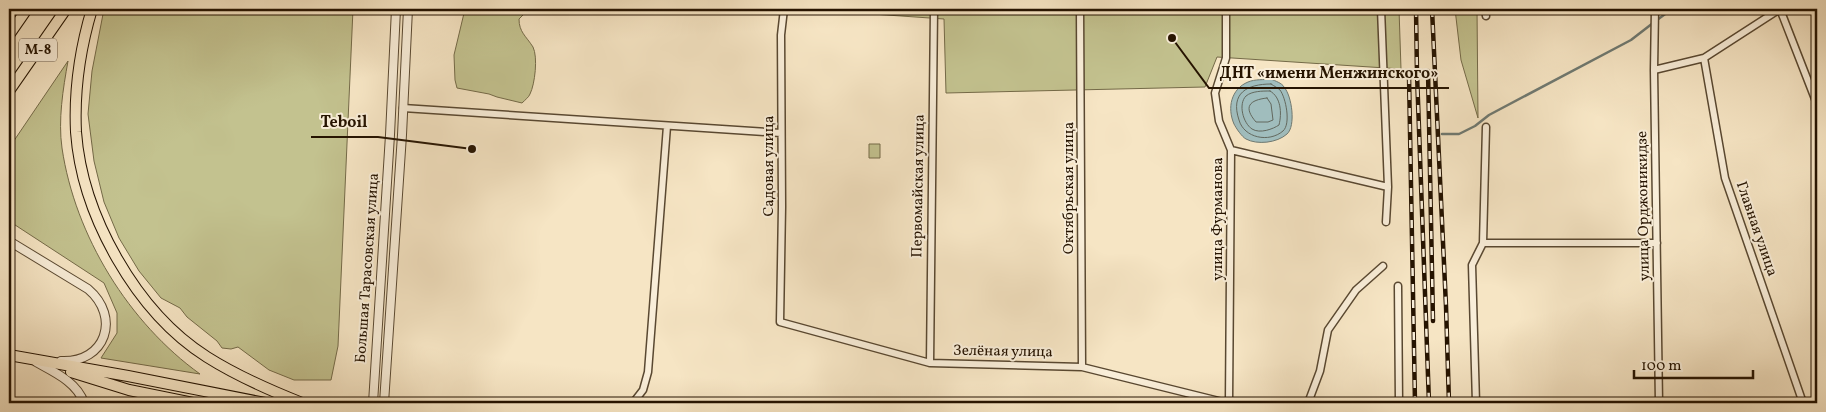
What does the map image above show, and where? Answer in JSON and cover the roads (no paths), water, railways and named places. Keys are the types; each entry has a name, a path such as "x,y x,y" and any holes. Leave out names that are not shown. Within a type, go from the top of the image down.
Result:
{"main road":[{"name":"М-8","path":"9,35 27,9"},
{"name":"М-8","path":"9,91 66,9"},
{"path":"92,9 83,42 76,87 76,133 85,182 107,242 137,291 168,326 206,357 255,384 302,403"},
{"path":"9,355 265,403"},
{"path":"32,360 129,390 193,403"}],"street":[{"name":"Большая Тарасовская улица","path":"373,403 396,9"},
{"name":"Большая Тарасовская улица","path":"384,403 402,135 408,9"},
{"name":"Садовая улица","path":"780,322 782,208 781,35 784,9"},
{"name":"Первомайская улица","path":"930,363 934,9"},
{"name":"Октябрьская улица","path":"1080,9 1082,367"},
{"name":"улица Фурманова","path":"1226,9 1226,58 1215,93 1220,121 1232,150 1228,403"},
{"path":"1382,9 1388,187 1386,222"},
{"name":"улица Орджоникидзе","path":"1655,9 1654,70 1659,403"},
{"path":"1654,70 1704,58 1780,9 1817,104"},
{"name":"Главная улица","path":"1704,58 1726,178 1803,403"},
{"path":"403,108 781,134"},
{"path":"633,403 643,390 648,372 667,126"},
{"path":"1476,403 1472,265 1483,243 1486,127"},
{"path":"1232,150 1388,187"},
{"path":"9,241 88,289 98,299 106,319 105,334 102,340 92,353 85,358 68,361 32,360"},
{"path":"1483,243 1657,242"},
{"path":"1308,403 1320,371 1328,330 1356,290 1383,266"},
{"path":"1398,286 1399,403"},
{"name":"Зелёная улица","path":"780,322 930,363 1082,367 1228,403"},
{"path":"32,360 69,382 81,394 84,403"}],"water":[{"path":"1271,79 1280,83 1287,91 1292,111 1290,130 1283,137 1273,141 1251,141 1243,136 1234,124 1231,112 1232,100 1234,94 1242,85 1257,80"}],"waterway":[{"path":"1657,20 1672,9"},
{"path":"1442,134 1459,134 1475,126 1489,115 1631,40 1653,23"}],"railway":[{"path":"1416,9 1429,403"},
{"path":"1432,9 1449,403"},
{"path":"1428,71 1433,321"},
{"path":"1409,76 1415,403"}],"place":[{"name":"ДНТ «имени Менжинского»","path":"1172,38"},
{"name":"Teboil","path":"472,149"}]}
